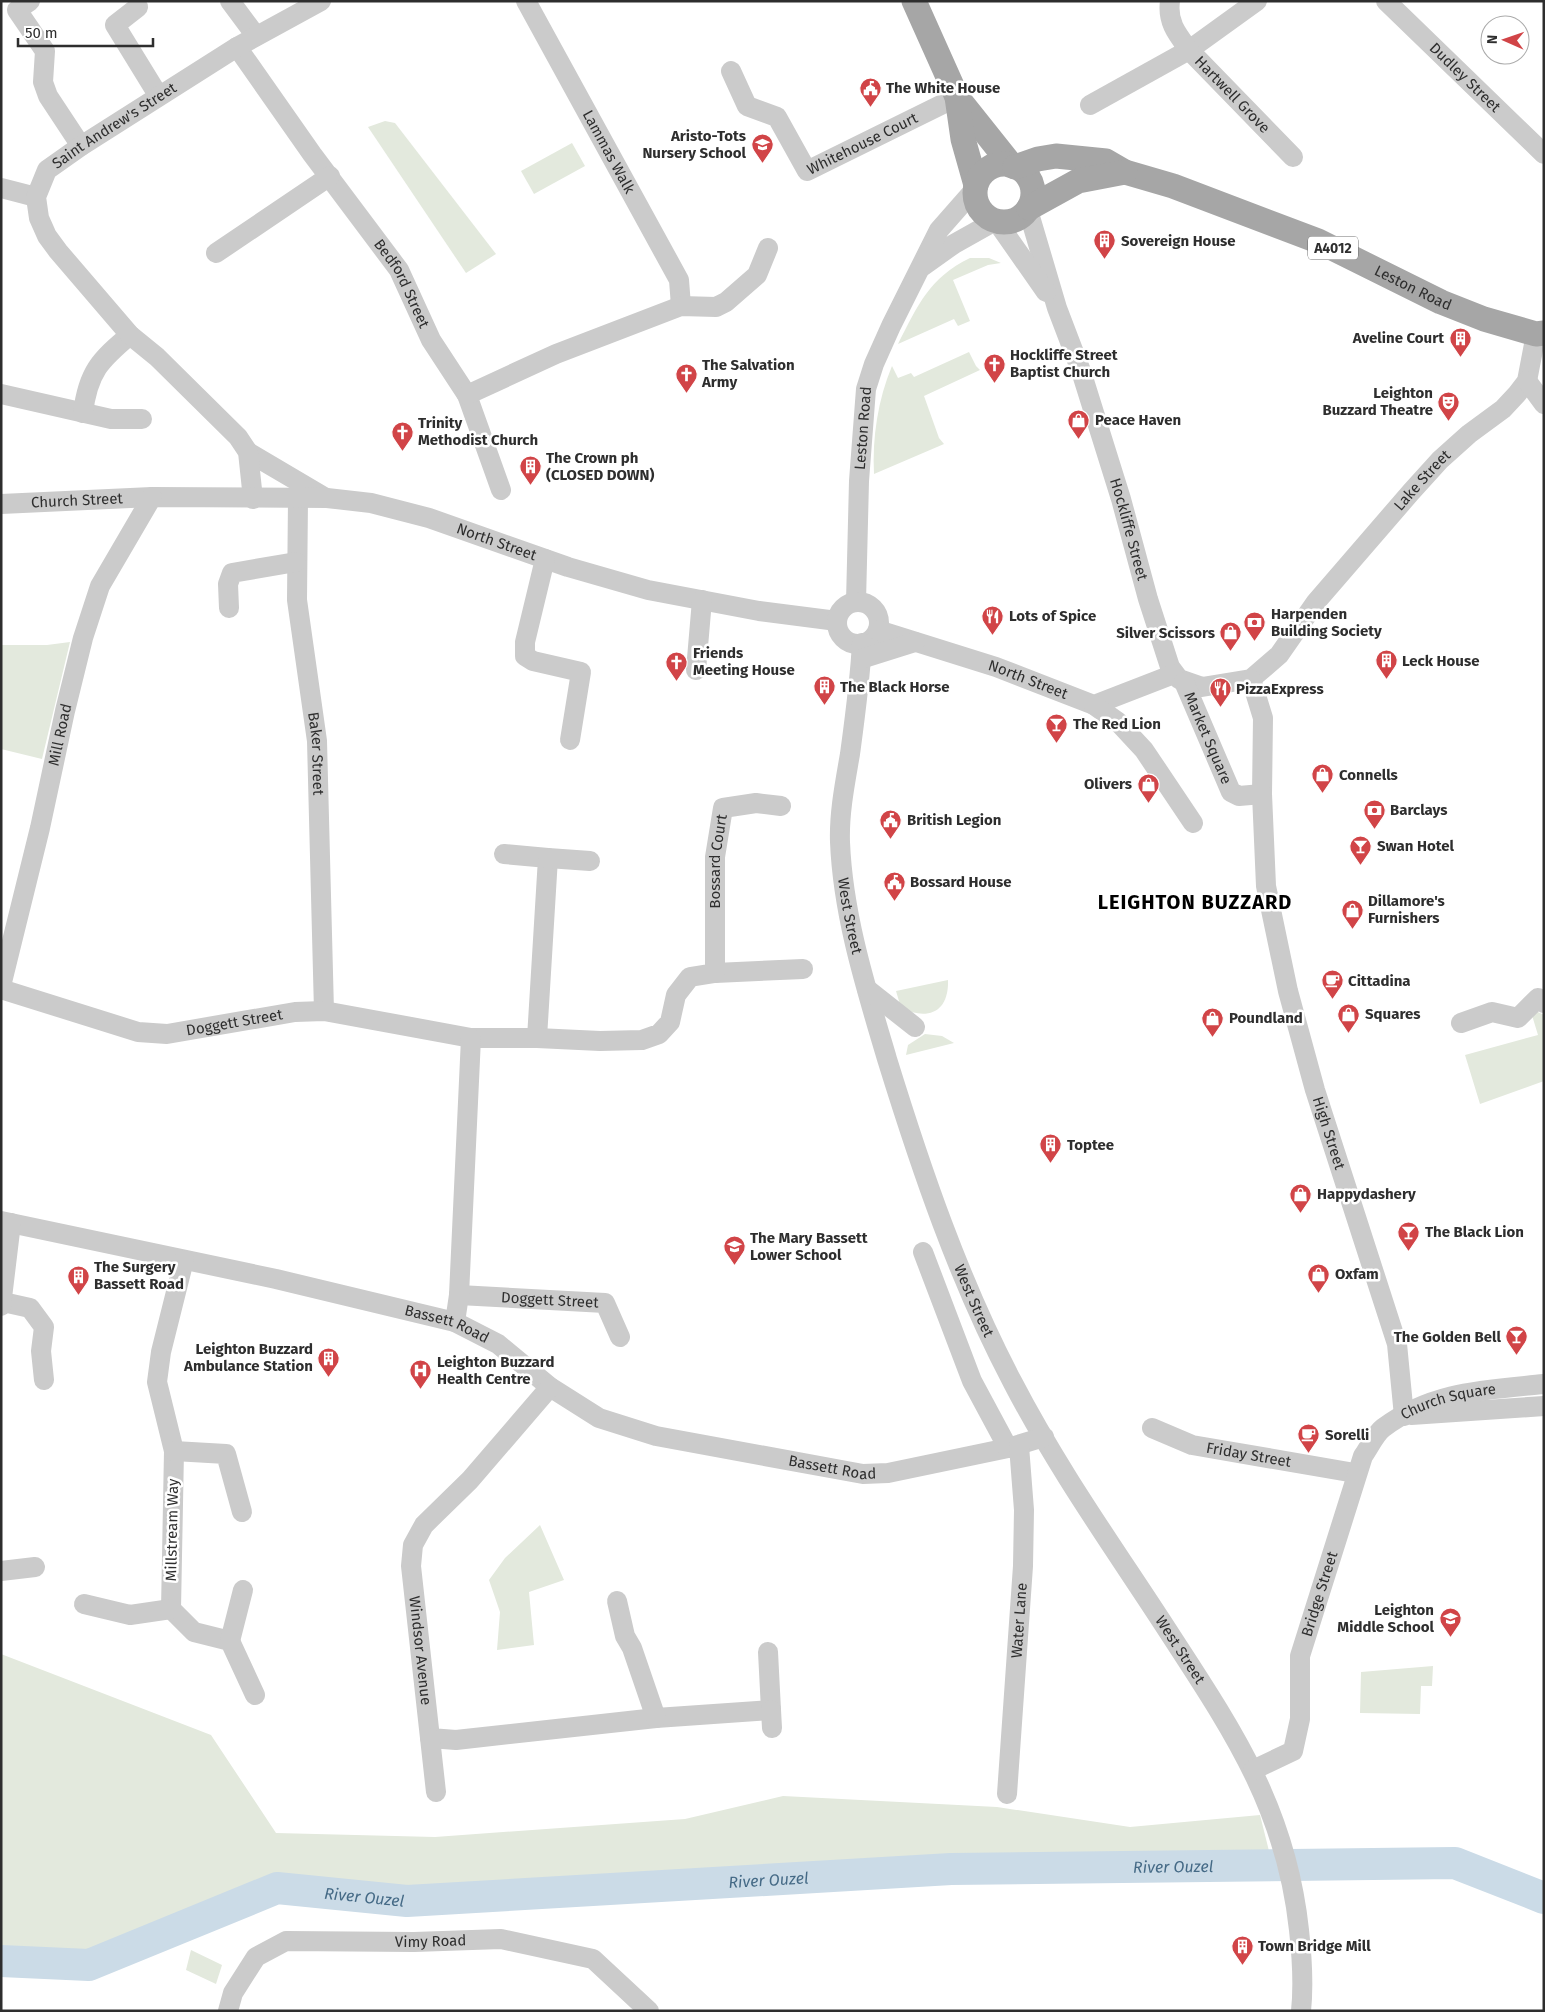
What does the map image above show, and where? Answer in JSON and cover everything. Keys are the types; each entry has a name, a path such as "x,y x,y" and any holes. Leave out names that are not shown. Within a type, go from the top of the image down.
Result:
{"main road":[{"path":"914,1 957,97 1014,166 1024,172 1032,189 1028,209 1014,220 996,221 987,218 977,205 976,187 961,132 957,97"},
{"name":"Leston Road","path":"1014,166 1056,156 1106,161 1125,172 1173,186 1318,241 1441,302 1484,319 1540,333"},
{"path":"976,187 980,176 994,166 1014,166"},
{"name":"Leston Road","path":"1028,209 1078,182 1125,172"}],"street":[{"path":"230,1 256,36"},
{"name":"Saint Andrew's Street","path":"36,197 47,170 81,146 158,95 237,47 321,1"},
{"name":"Lammas Walk","path":"526,1 679,280 681,306"},
{"path":"1090,105 1189,50 1172,26 1168,11 1170,1"},
{"name":"Hartwell Grove","path":"1257,1 1189,50 1293,157"},
{"name":"Dudley Street","path":"1386,1 1544,154"},
{"path":"19,4 45,51 43,82 48,96 81,146"},
{"path":"138,7 115,25 158,95"},
{"name":"Bedford Street","path":"237,47 312,154 399,270 431,340 467,395 500,490"},
{"name":"Whitehouse Court","path":"730,71 747,106 777,117 807,171 957,97"},
{"path":"216,253 330,176"},
{"name":"Leston Road","path":"856,602 859,481 866,389 874,364 939,230 976,187"},
{"path":"1,188 36,197 38,218 47,236 130,335 192,390 238,437 248,452 327,498"},
{"name":"Hockliffe Street","path":"1028,209 1057,308 1081,371 1121,499 1148,599 1179,678"},
{"name":"Leston Road","path":"921,267 954,244 996,221"},
{"name":"Hockliffe Street","path":"996,221 1057,308"},
{"path":"467,395 556,354 681,306 716,307 726,302 758,275 768,248"},
{"name":"Lake Street","path":"1251,679 1279,655 1316,602 1440,460 1469,434 1503,409 1527,381 1540,333"},
{"path":"83,413 86,390 93,371 101,360 130,335"},
{"path":"1527,381 1544,404"},
{"path":"1,394 111,419 142,419"},
{"path":"248,452 253,499"},
{"name":"North Street","path":"152,497 327,498 371,503 398,509 525,547 545,559 648,590 768,612 837,621"},
{"name":"Church Street","path":"1,504 152,497"},
{"name":"Mill Road","path":"1,988 6,943 40,828 65,711 97,594 152,497"},
{"name":"Baker Street","path":"298,499 297,600 317,741 324,1011"},
{"path":"545,559 525,642 525,656 532,661 581,672 570,740"},
{"path":"230,608 228,584 232,574 296,562"},
{"path":"696,670 702,600"},
{"path":"862,651 878,630 878,616 875,610 863,603 856,602 841,610 837,621 840,633 844,638 862,651 915,642"},
{"name":"North Street","path":"878,630 996,667 1094,705"},
{"name":"West Street","path":"862,651 840,838 846,907 867,989 913,1143 974,1302 1013,1383 1044,1437 1226,1719 1253,1770 1282,1838 1296,1896 1303,1970 1301,2011"},
{"path":"1094,705 1144,686 1179,678 1202,687 1251,679 1263,718 1262,794"},
{"name":"Market Square","path":"1179,678 1231,792 1239,796 1262,794"},
{"path":"1094,705 1118,722 1144,750 1193,823"},
{"name":"High Street","path":"1262,794 1266,886 1288,991 1315,1090 1397,1344 1404,1416"},
{"name":"Bossard Court","path":"715,973 714,857 724,808 756,803 781,806"},
{"path":"504,854 590,861"},
{"path":"537,1038 548,858"},
{"path":"715,973 803,969"},
{"name":"Doggett Street","path":"1,988 138,1032 167,1034 295,1012 324,1011 471,1038 537,1038 600,1041 642,1040 659,1034 670,1022 676,994 690,977 715,973"},
{"path":"867,989 915,1027"},
{"path":"1461,1023 1492,1012 1518,1018 1538,998 1544,1003"},
{"path":"455,1322 459,1296 471,1038"},
{"path":"6,1222 2,1304 30,1308 44,1327 41,1351 44,1380"},
{"name":"Bassett Road","path":"6,1222 184,1260 455,1322 498,1344 550,1387 599,1418 656,1436 863,1474 888,1473 1013,1447 1044,1437"},
{"name":"West Street","path":"923,1252 972,1381 1013,1447"},
{"name":"Millstream Way","path":"171,1609 174,1451 157,1382 161,1352 184,1260"},
{"name":"Doggett Street","path":"459,1296 606,1303 620,1337"},
{"name":"Church Square","path":"1404,1416 1425,1403 1455,1394 1544,1384"},
{"name":"Windsor Avenue","path":"436,1792 411,1566 413,1544 424,1526 470,1480 550,1387"},
{"name":"Church Square","path":"1404,1416 1544,1406"},
{"name":"Bridge Street","path":"1253,1770 1293,1751 1300,1720 1300,1656 1363,1456 1382,1429 1404,1416"},
{"name":"Friday Street","path":"1152,1428 1192,1444 1349,1472"},
{"name":"Water Lane","path":"1007,1794 1023,1566 1024,1510 1013,1447"},
{"path":"174,1451 226,1454 242,1512"},
{"path":"1,1571 36,1567"},
{"path":"243,1590 230,1641 256,1695"},
{"path":"617,1601 625,1636 632,1648 656,1718"},
{"path":"84,1604 130,1615 171,1609 194,1632 230,1641"},
{"path":"430,1738 456,1740 656,1718 771,1719 768,1652"},
{"name":"Vimy Road","path":"228,2011 233,1993 256,1957 286,1941 414,1942 501,1940 592,1959 649,2011"}],"shaded area":[{"path":"385,121 395,123 496,254 466,273 368,127"},
{"path":"572,143 585,166 534,194 521,171"},
{"path":"970,258 989,258 1001,263 988,265 953,280 970,321 958,326 954,319 898,344 919,305 934,284 944,274"},
{"path":"969,352 980,370 924,396 939,438 944,444 874,474 877,419 883,392 892,366 898,378 911,373 914,377"},
{"path":"70,642 42,759 1,749 1,645 47,645"},
{"path":"948,980 945,1000 935,1011 920,1014 901,1008 896,991"},
{"path":"1536,1011 1544,1015 1544,1081 1480,1104 1465,1055 1538,1035 1531,1012"},
{"path":"925,1034 942,1036 954,1043 906,1055 908,1045"},
{"path":"540,1525 564,1580 529,1592 534,1645 497,1650 500,1612 489,1580 505,1558"},
{"path":"1,1654 211,1735 276,1833 435,1837 685,1819 783,1796 997,1807 1130,1827 1260,1815 1272,1863 951,1866 408,1898 277,1885 88,1962 1,1958"},
{"path":"1433,1666 1432,1686 1421,1686 1420,1714 1360,1713 1361,1672"},
{"path":"191,1950 222,1965 216,1984 186,1970"}],"waterway":[{"name":"River Ouzel","path":"1,1961 89,1965 277,1888 407,1901 951,1869 1455,1863 1544,1898"}],"place":[{"name":"The White House","path":"870,107"},
{"name":"Aristo-Tots Nursery School","path":"762,164"},
{"name":"Sovereign House","path":"1105,260"},
{"name":"Aveline Court","path":"1460,357"},
{"name":"Hockliffe Street Baptist Church","path":"994,383"},
{"name":"The Salvation Army","path":"686,393"},
{"name":"Leighton Buzzard Theatre","path":"1449,421"},
{"name":"Peace Haven","path":"1079,439"},
{"name":"Trinity Methodist Church","path":"402,451"},
{"name":"The Crown ph (CLOSED DOWN)","path":"530,486"},
{"name":"Lots of Spice","path":"993,635"},
{"name":"Harpenden Building Society","path":"1255,642"},
{"name":"Silver Scissors","path":"1231,652"},
{"name":"Leck House","path":"1386,680"},
{"name":"Friends Meeting House","path":"677,681"},
{"name":"The Black Horse","path":"824,706"},
{"name":"PizzaExpress","path":"1220,708"},
{"name":"The Red Lion","path":"1057,743"},
{"name":"Connells","path":"1323,794"},
{"name":"Olivers","path":"1148,803"},
{"name":"Barclays","path":"1374,829"},
{"name":"British Legion","path":"891,839"},
{"name":"Swan Hotel","path":"1361,865"},
{"name":"Bossard House","path":"894,901"},
{"name":"Dillamore's Furnishers","path":"1352,929"},
{"name":"Cittadina","path":"1332,1000"},
{"name":"Squares","path":"1349,1033"},
{"name":"Poundland","path":"1213,1037"},
{"name":"Toptee","path":"1051,1164"},
{"name":"Happydashery","path":"1301,1213"},
{"name":"The Black Lion","path":"1409,1251"},
{"name":"The Mary Bassett Lower School","path":"734,1266"},
{"name":"Oxfam","path":"1319,1293"},
{"name":"The Surgery Bassett Road","path":"78,1295"},
{"name":"The Golden Bell","path":"1517,1356"},
{"name":"Leighton Buzzard Ambulance Station","path":"329,1377"},
{"name":"Leighton Buzzard Health Centre","path":"421,1390"},
{"name":"Sorelli","path":"1309,1454"},
{"name":"Leighton Middle School","path":"1450,1638"},
{"name":"Town Bridge Mill","path":"1242,1965"}],"district":[{"name":"LEIGHTON BUZZARD","path":"1195,902"}]}
